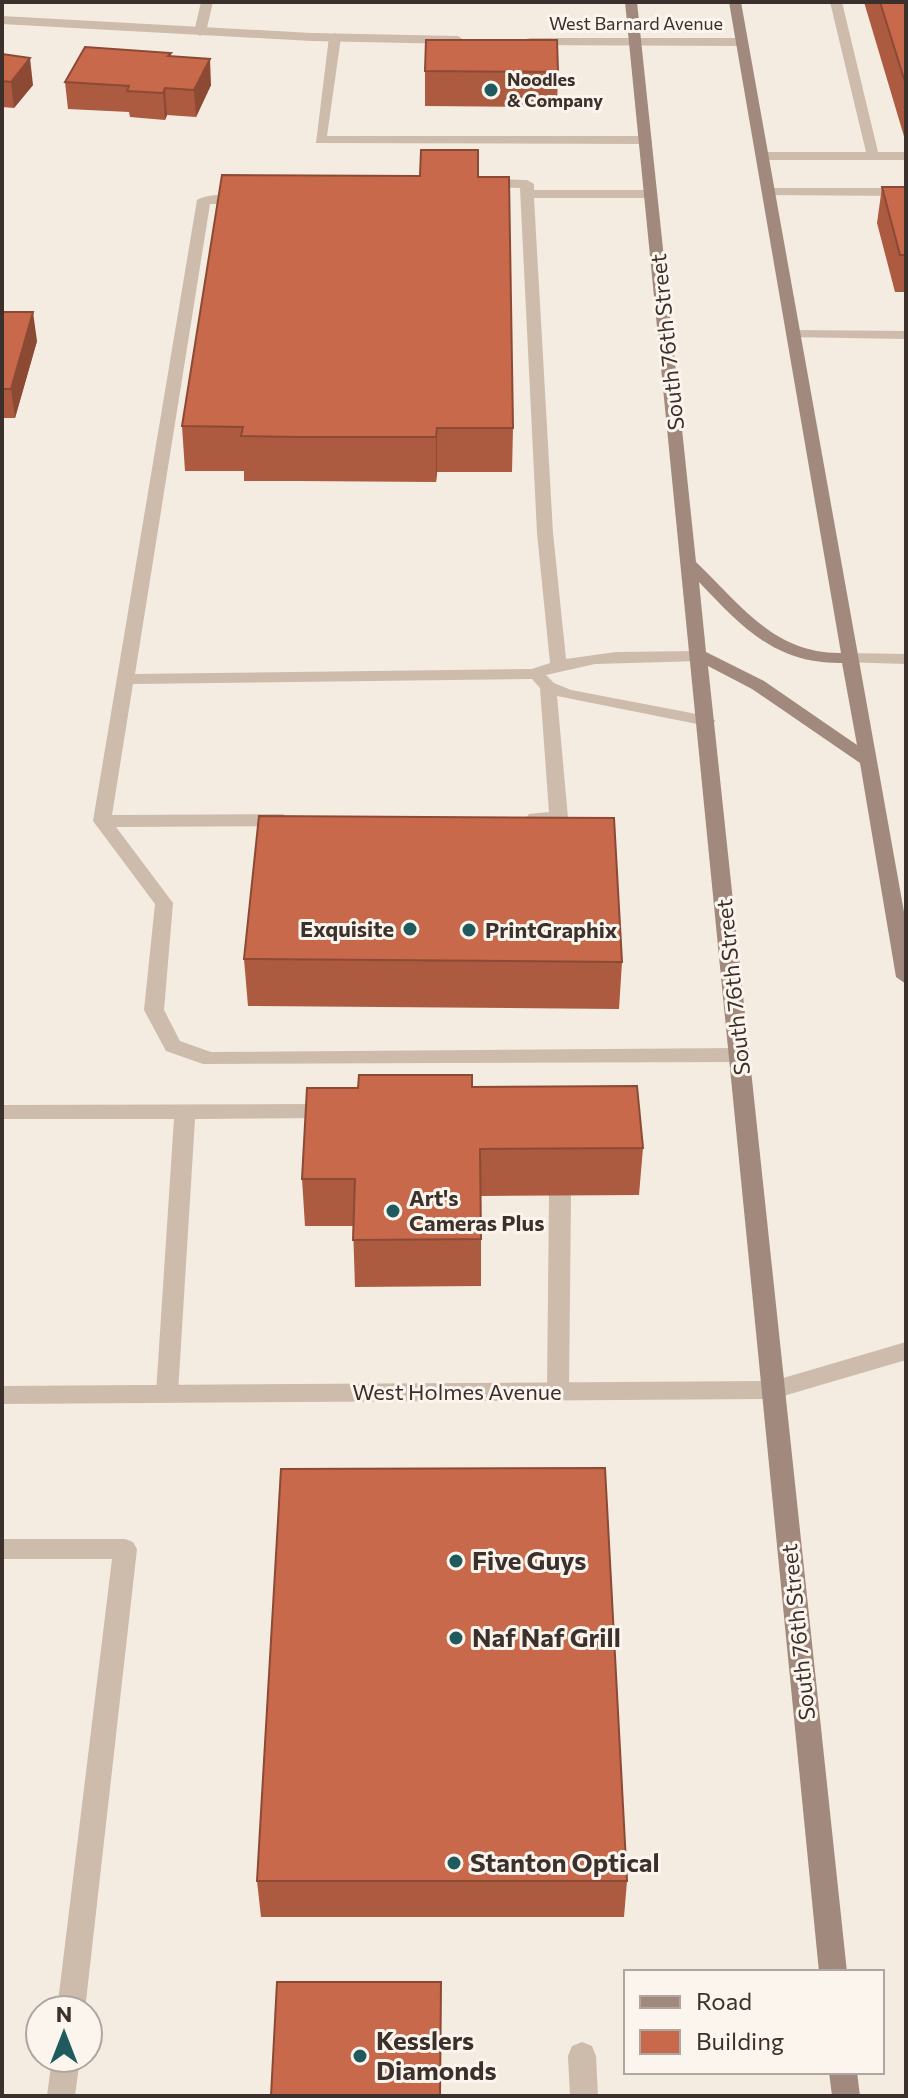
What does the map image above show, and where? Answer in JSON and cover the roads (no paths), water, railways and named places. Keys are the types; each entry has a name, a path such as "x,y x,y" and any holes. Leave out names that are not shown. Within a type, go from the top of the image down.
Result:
{"main road":[{"name":"South 76th Street","path":"631,2 701,656 833,1970"},
{"path":"735,2 848,658 901,915 906,977"},
{"path":"691,565 763,635 783,648 812,657 848,658"},
{"path":"701,656 758,685 868,761"},
{"path":"843,2074 846,2096"}],"street":[{"path":"200,32 207,2"},
{"path":"836,2 873,156"},
{"path":"2,20 200,32 478,41"},
{"path":"335,37 320,140 646,140"},
{"name":"West Barnard Avenue","path":"510,42 742,42"},
{"path":"762,156 906,156"},
{"path":"464,183 527,184 545,533 558,663"},
{"path":"768,192 906,192"},
{"path":"527,194 651,194"},
{"path":"265,200 204,200 102,821 164,903 154,1010 173,1046 210,1059 739,1055"},
{"path":"793,334 906,335"},
{"path":"541,680 558,663 579,659 701,656"},
{"path":"848,658 906,659"},
{"path":"125,679 541,680 567,694 707,721"},
{"path":"514,819 559,818 541,680"},
{"path":"102,821 304,820"},
{"path":"2,1112 355,1110"},
{"path":"167,1393 185,1112"},
{"path":"558,1391 560,1195"},
{"name":"West Holmes Avenue","path":"2,1395 773,1390 906,1351"},
{"path":"2,1549 125,1549 73,1994"},
{"path":"582,2056 584,2096"},
{"path":"61,2096 64,2074"}],"place":[{"name":"Noodles & Company","path":"491,90"},
{"name":"Exquisite","path":"410,929"},
{"name":"PrintGraphix","path":"469,930"},
{"name":"Art's Cameras Plus","path":"393,1211"},
{"name":"Five Guys","path":"456,1561"},
{"name":"Naf Naf Grill","path":"456,1638"},
{"name":"Stanton Optical","path":"454,1863"},
{"name":"Kesslers Diamonds","path":"360,2056"}]}
